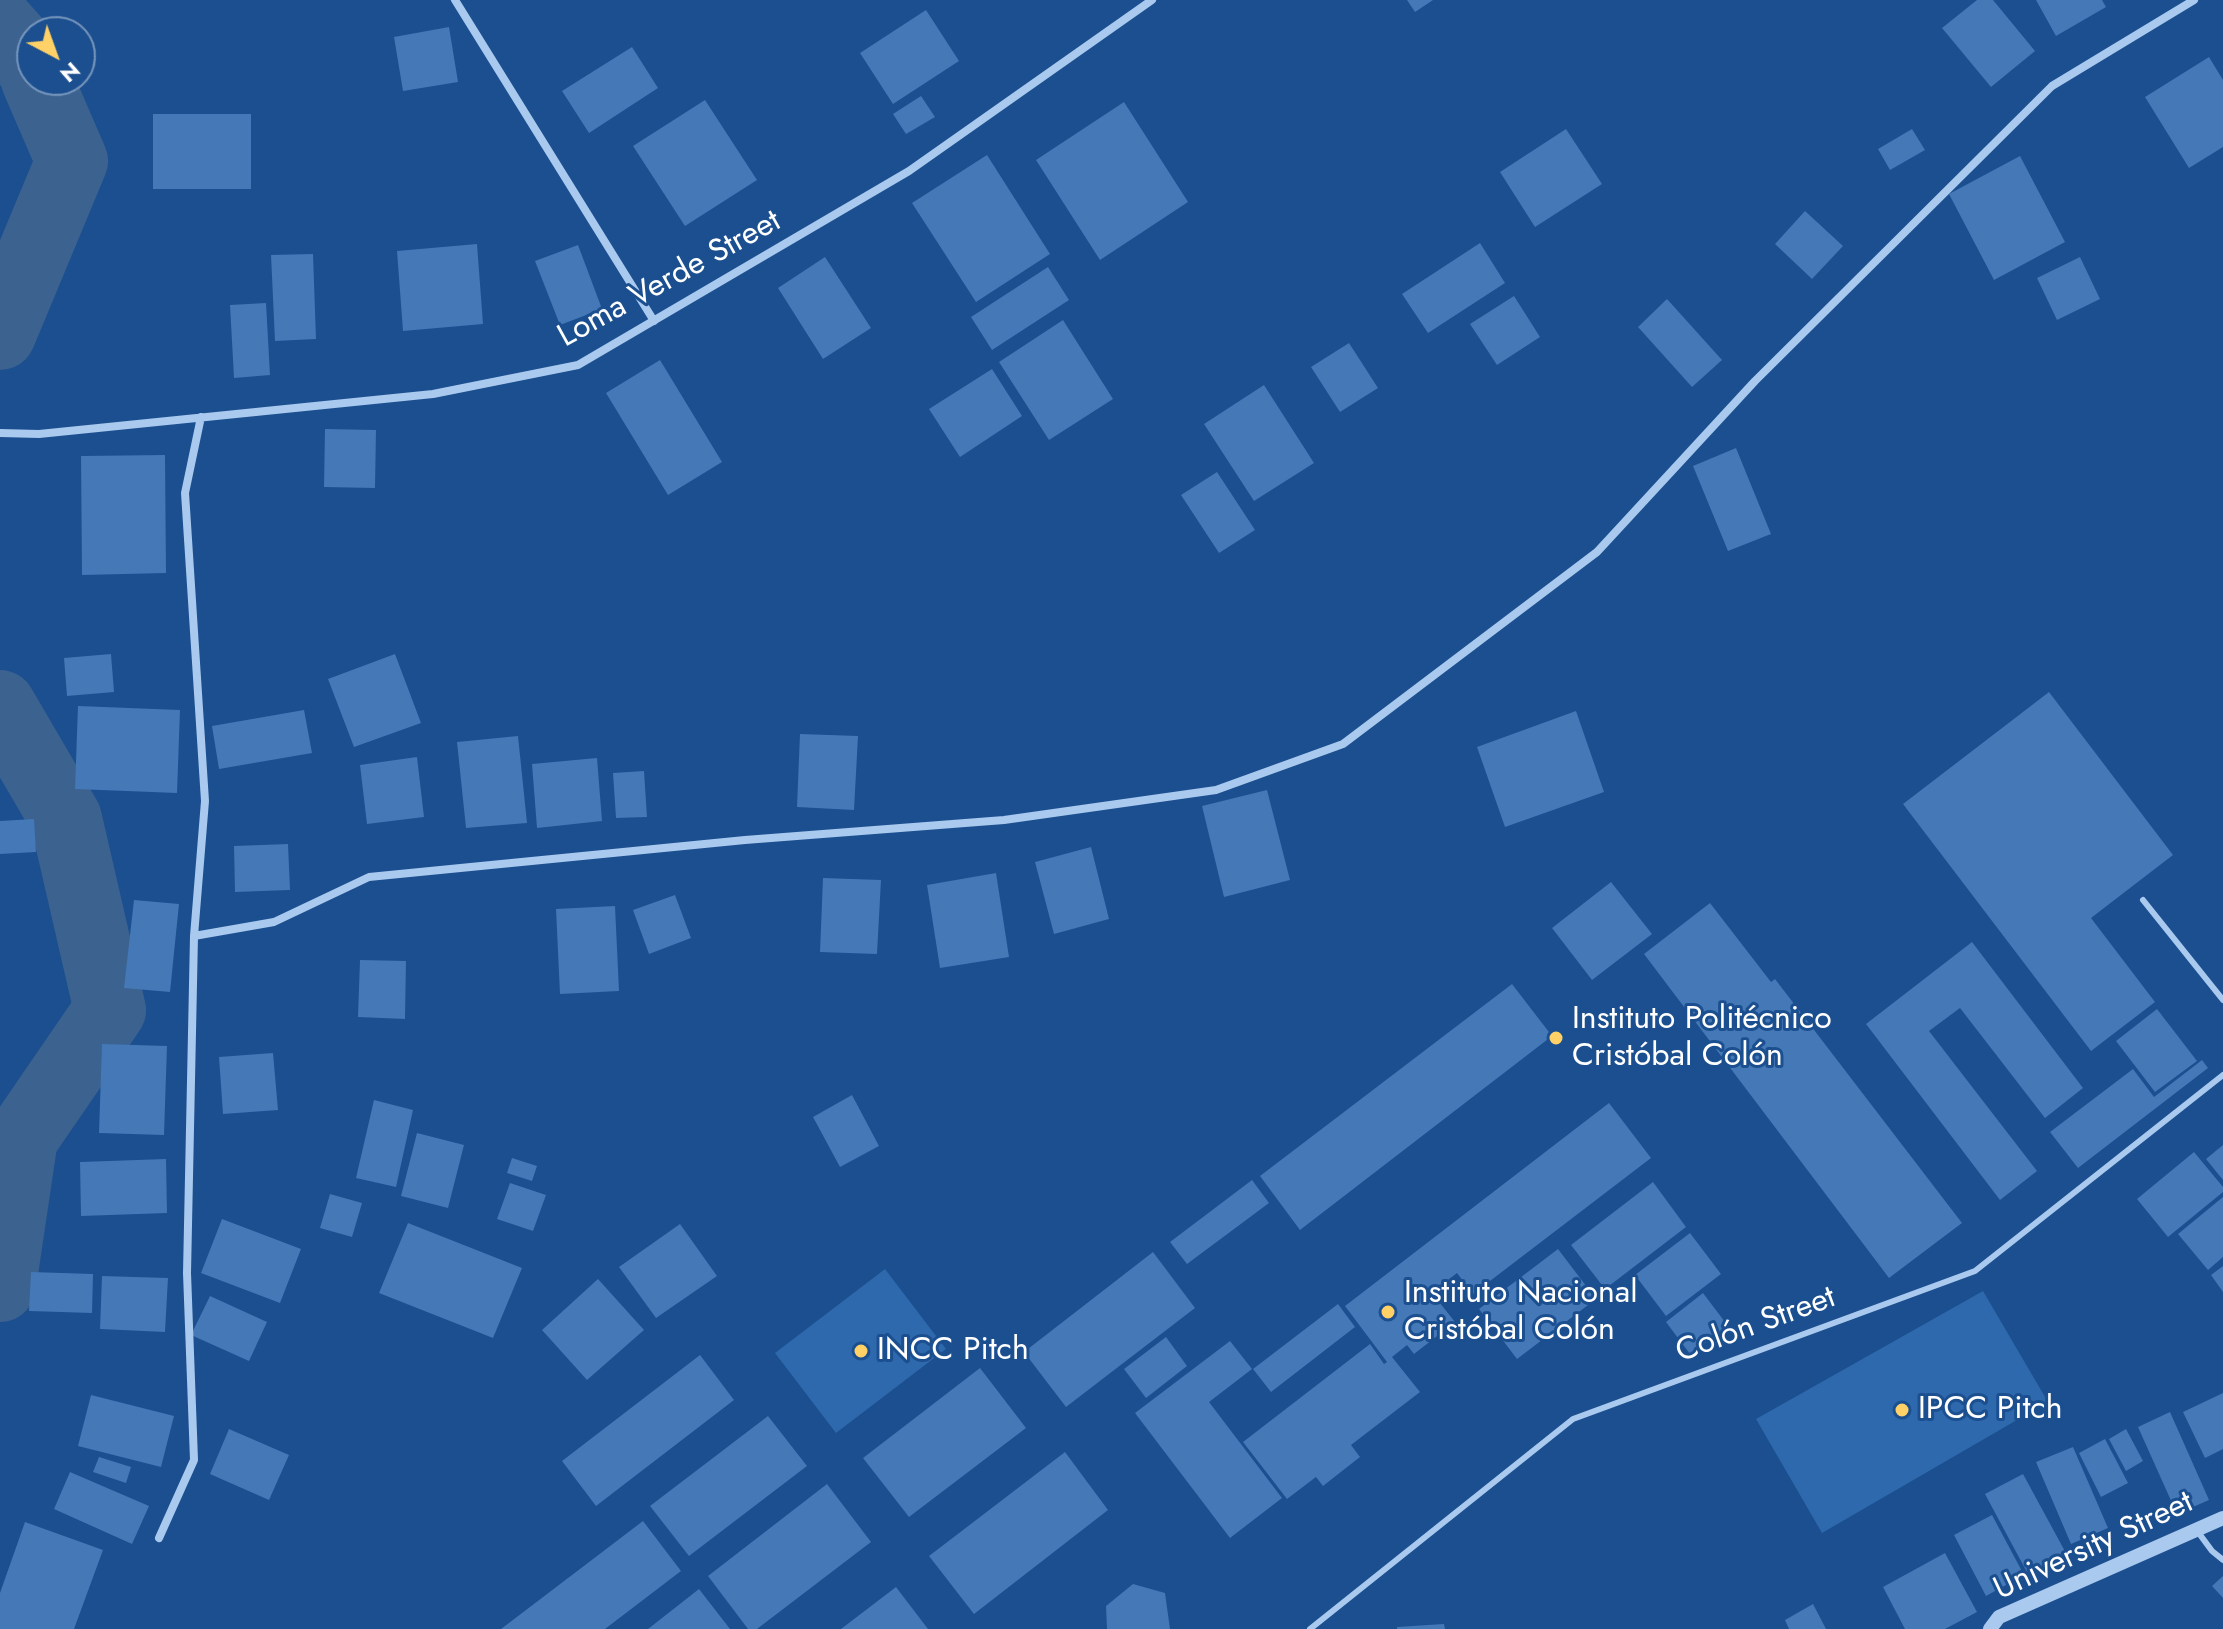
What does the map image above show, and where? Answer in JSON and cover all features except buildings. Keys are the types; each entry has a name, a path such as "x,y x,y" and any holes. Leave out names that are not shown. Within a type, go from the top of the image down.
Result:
{"street":[{"path":"455,0 654,321"},
{"name":"Loma Verde Street","path":"1,433 39,434 433,394 578,365 909,171 1152,0"},
{"path":"194,936 274,922 369,877 745,840 1004,820 1216,790 1343,744 1597,552 1755,381 2052,86 2194,0"},
{"path":"159,1538 194,1460 187,1273 194,936 205,801 185,493 201,417"},
{"name":"University Street","path":"1990,1629 1999,1617 2223,1518"}],"lane":[{"path":"2143,900 2223,1000"},
{"name":"Colón Street","path":"1310,1629 1573,1419 1975,1271 2223,1075"},
{"path":"2196,1529 2223,1560"}],"shaded area":[{"name":"INCC Pitch","path":"885,1269 946,1349 836,1433 775,1353"},
{"name":"IPCC Pitch","path":"1983,1291 2048,1402 1822,1533 1756,1419"}],"waterway":[{"path":"0,25 16,43"},
{"path":"0,334 72,161 44,96"},
{"path":"0,706 66,819 110,1010 22,1138 0,1286"}],"place":[{"name":"Instituto Politécnico Cristóbal Colón","path":"1556,1038"},
{"name":"Instituto Nacional Cristóbal Colón","path":"1388,1312"},
{"name":"INCC Pitch","path":"861,1351"},
{"name":"IPCC Pitch","path":"1902,1410"}]}
